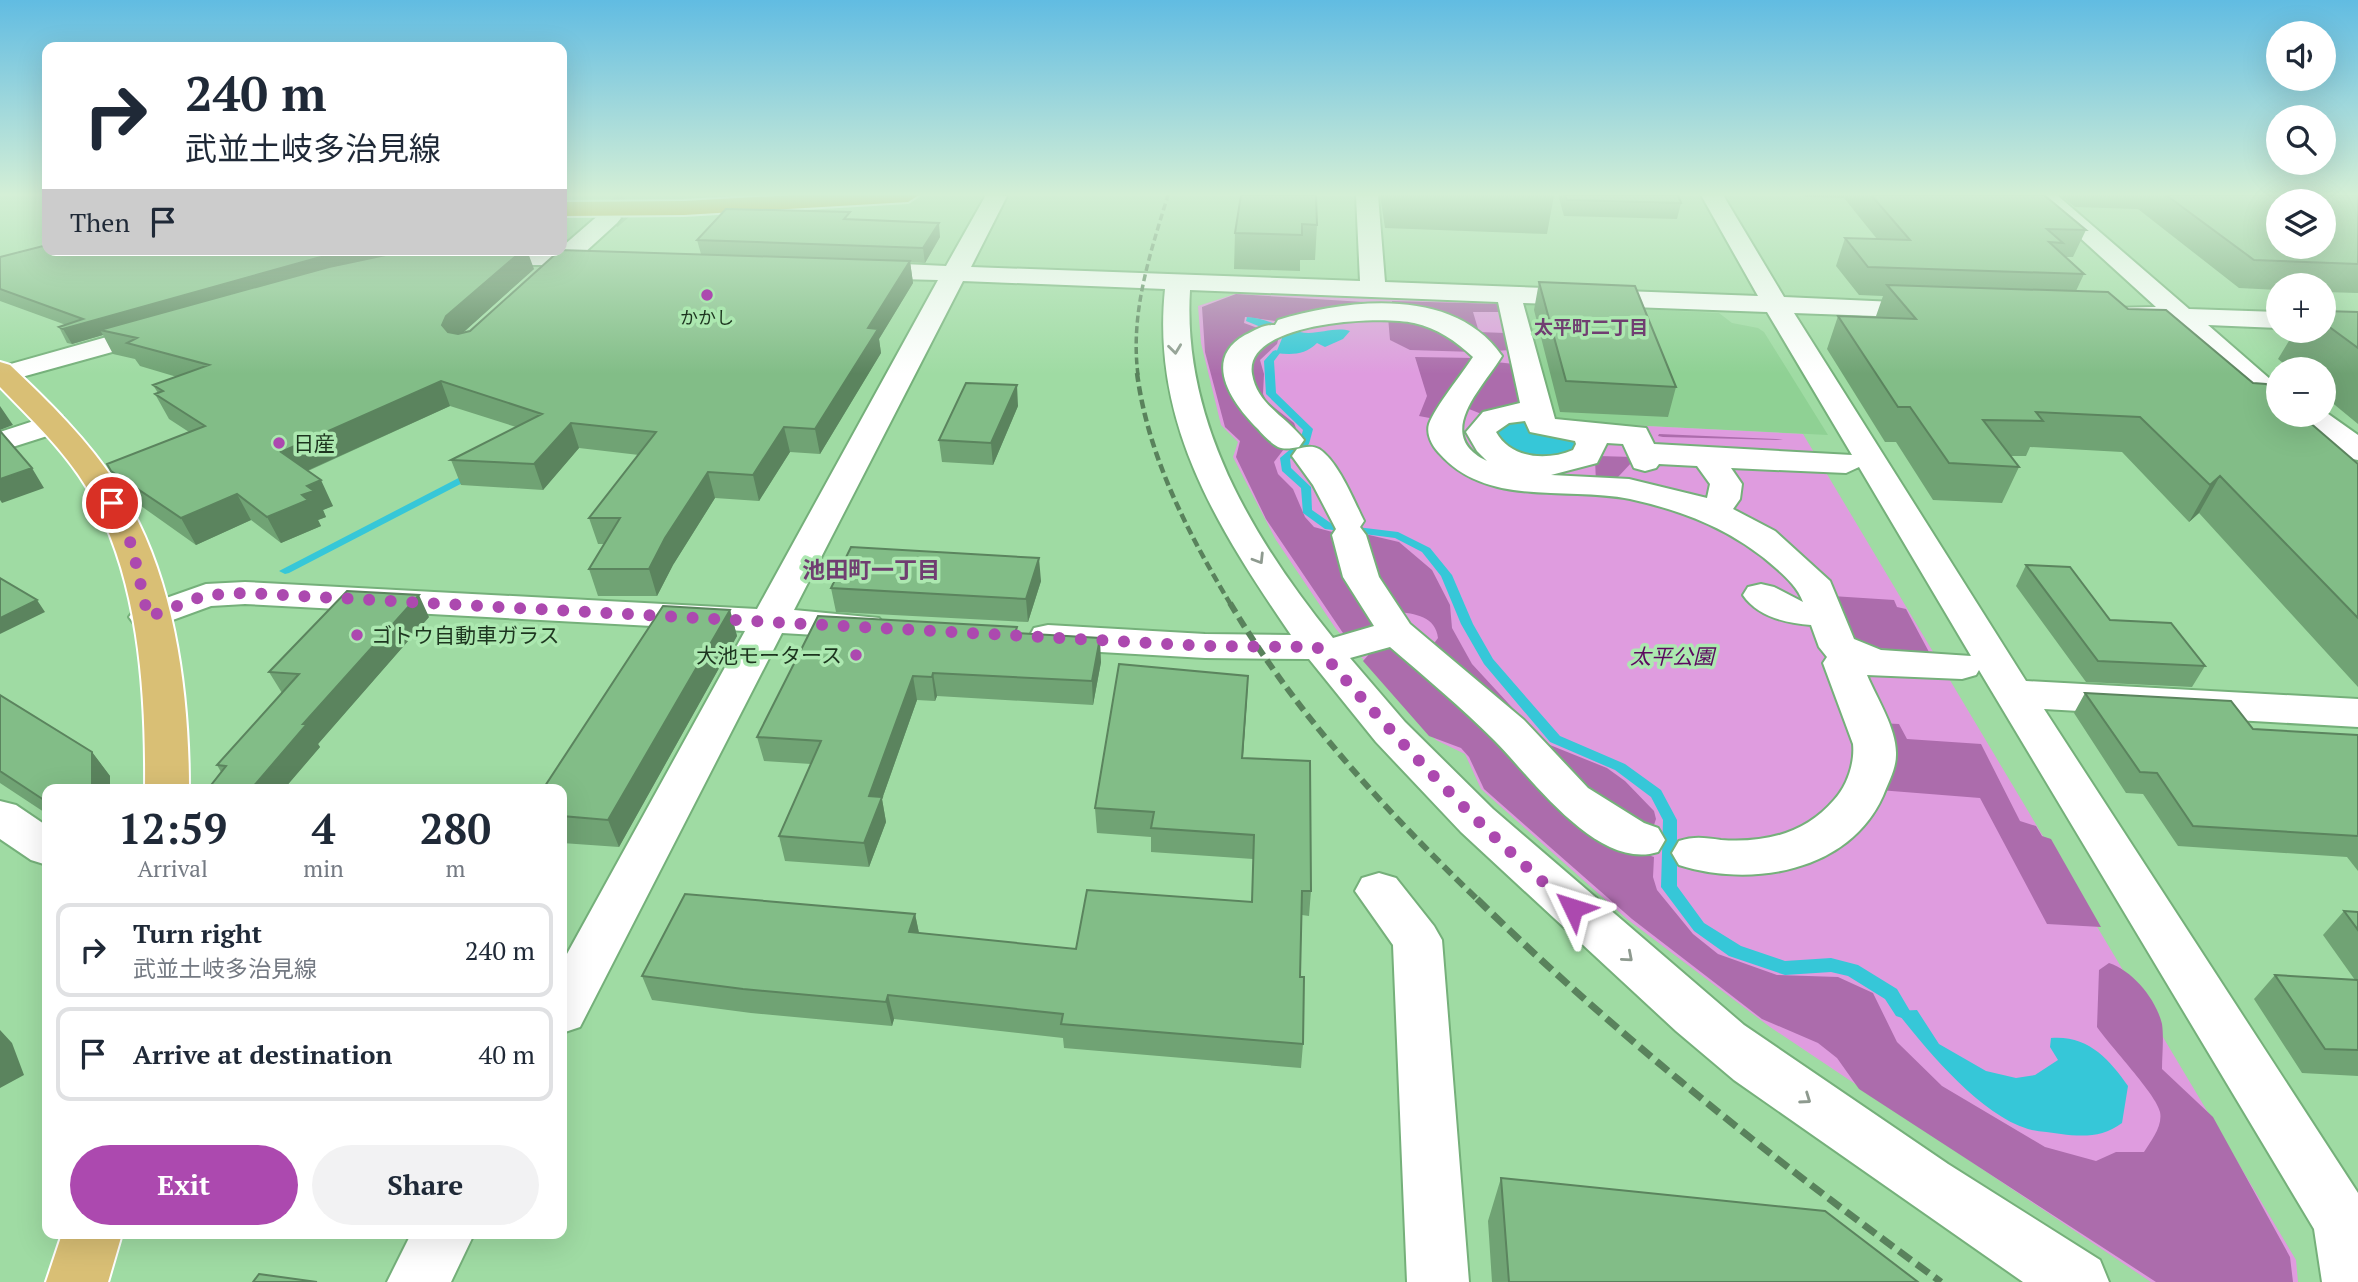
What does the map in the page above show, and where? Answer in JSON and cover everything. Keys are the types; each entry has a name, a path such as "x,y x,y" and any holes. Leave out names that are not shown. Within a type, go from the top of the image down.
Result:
{"main road":[{"path":"2,373 52,424 93,474 112,503 132,546 148,617 167,733 167,784"},
{"path":"77,1282 90,1239"}],"street":[{"path":"567,1002 964,255"},
{"path":"1371,255 1373,289"},
{"path":"1747,255 2016,694 2350,1229 2353,1282"},
{"path":"2112,255 2266,390"},
{"path":"533,285 566,256"},
{"path":"447,261 487,257 603,261"},
{"path":"832,269 1952,310"},
{"path":"1178,282 1173,313 1174,346 1186,410 1225,505 1403,748 1509,854 1741,1054 1963,1210 2078,1282"},
{"path":"1510,303 1541,425 1560,431 1635,435 1644,457 1846,463"},
{"path":"1524,357 1488,356 1463,332 1428,318 1376,310 1313,317 1280,329 1251,343 1239,355 1235,373 1241,391 1255,410 1298,448 1329,483 1348,528 1361,577 1396,632 1509,730 1572,799 1630,836 1642,840"},
{"path":"2100,314 2266,320"},
{"path":"2,373 188,322"},
{"path":"1488,356 1444,425 1446,442 1464,461 1491,475 1530,483 1629,489 1713,512 1763,538 1796,567 1817,589 1838,647 1876,662"},
{"path":"1525,412 1495,417 1485,424 1481,432 1484,442 1507,458 1544,467 1562,465 1586,457 1592,444 1589,437"},
{"path":"0,442 52,424"},
{"path":"2326,427 2358,451"},
{"path":"1707,457 1726,484 1723,499 1713,512"},
{"path":"148,617 206,595 246,593 905,629"},
{"path":"1761,596 1791,612 1826,615"},
{"path":"1014,635 1205,646 1330,647 1396,632"},
{"path":"1695,853 1725,860 1777,857 1837,830 1862,797 1875,754 1843,663 1962,666"},
{"path":"2016,694 2358,713"},
{"path":"0,817 42,845"},
{"path":"1379,891 1417,940 1438,1282"},
{"path":"418,1282 441,1239"}],"shaded area":[{"path":"1236,294 1364,302 1365,308 1283,322 1245,317 1244,323 1263,330 1225,365 1227,380 1244,413 1284,449 1274,462 1278,474 1293,489 1305,517 1314,527 1336,533 1381,623 1368,632 1358,635 1343,633 1266,519 1236,457 1240,441 1225,427 1205,352 1202,307"},
{"path":"1392,301 1500,304 1502,312 1473,312 1479,332 1505,333 1510,350 1495,351 1393,309"},
{"path":"1517,303 1719,313 1732,323 1758,328 1764,332 1828,435 1546,421"},
{"path":"1388,317 1431,324 1475,352 1410,350 1390,340"},
{"path":"1279,337 1277,344 1260,360 1264,374 1263,394 1267,402 1294,423 1299,436 1252,392 1246,357"},
{"path":"1415,357 1475,358 1435,419 1419,416 1427,396"},
{"path":"1496,362 1514,364 1523,406 1497,408 1484,415 1464,407"},
{"path":"1658,436 1783,440 1663,437"},
{"path":"1598,456 1633,457 1633,461 1618,477 1596,483 1595,459"},
{"path":"1365,534 1399,542 1432,570 1450,605 1452,628 1472,664 1545,743 1607,768 1625,781 1654,811 1656,819 1652,831 1598,805 1432,646 1438,638 1429,621 1417,615 1396,612 1373,574"},
{"path":"1832,596 1894,600 1897,607 1906,609 1929,652 1875,648 1852,640"},
{"path":"1387,646 1394,647 1633,850 1654,857 1653,877 1657,890 1693,934 1718,954 1777,975 1838,977 1873,993 1897,1042 1942,1086 2045,1147 2096,1161 2116,1152 2144,1152 2156,1133 2160,1123 2157,1104 2097,1027 2099,970 2109,963 2127,972 2149,996 2159,1015 2163,1029 2162,1069 2213,1117 2290,1257 2293,1282 2156,1282 1859,1089 1837,1058 1818,1043 1762,1019 1632,919 1484,789 1469,757 1461,748 1429,736 1363,661 1371,652"},
{"path":"1878,723 1899,724 1907,739 1981,744 2020,821 2036,826 2042,836 2051,839 2101,927 2047,924 1980,798 1879,790"}],"green space":[{"name":"太平公園","path":"1235,294 1517,303 1547,421 1803,434 2296,1260 2298,1282 2151,1282 1770,1027 1627,919 1481,789 1465,754 1436,740 1336,629 1276,540 1233,457 1238,442 1221,425 1201,343 1198,306"}],"water":[{"path":"1247,317 1306,333 1350,331 1343,339 1325,347 1317,343 1298,353 1276,353 1283,336 1246,321"},
{"path":"1517,414 1584,439 1576,457 1529,460 1492,443 1495,423"},
{"path":"1917,1010 1939,1044 1986,1071 2016,1078 2035,1075 2058,1060 2050,1047 2051,1038 2076,1040 2087,1045 2105,1058 2128,1086 2122,1123 2100,1133 2078,1136 2032,1130 2010,1121 1991,1110 1955,1079 1896,1011"}],"building":[{"path":"9,255 326,256 63,329 59,327 83,319 0,289 0,257"},
{"path":"714,255 910,261 868,328 878,329 815,429 784,427 753,475 708,472 665,538 649,569 589,569 620,518 589,518 656,432 571,423 534,464 451,460 542,414 441,381 281,452 321,480 307,486 314,491 302,495 308,500 267,517 237,494 181,518 111,471 107,464 205,426 155,394 163,391 153,385 209,365 127,343 137,338 100,330 329,267 381,256 516,256 446,316 442,325 448,332 458,334 470,331 553,256"},
{"path":"1858,255 2063,255 2084,274 1868,267"},
{"path":"2247,255 2266,255 2266,259 2336,259 2336,255 2358,255 2358,264 2254,260"},
{"path":"1539,282 1635,286 1676,387 1566,381"},
{"path":"1887,285 2108,292 2128,309 2166,310 2253,383 2266,384 2266,427 2315,427 2358,464 2358,618 2220,476 2210,485 2140,417 2036,412 2043,421 1983,420 2019,467 1949,463 1910,407 1898,407 1838,316 1916,319"},
{"path":"2336,311 2358,312 2358,348 2336,332"},
{"path":"966,383 1017,385 991,443 939,440"},
{"path":"0,431 32,468 0,479"},
{"path":"851,547 1039,558 1026,599 831,588"},
{"path":"2026,565 2070,567 2110,620 2171,623 2205,666 2098,661"},
{"path":"0,578 37,600 0,618"},
{"path":"347,591 419,595 303,724 307,724 255,784 212,784 226,766 217,765 299,674 269,672"},
{"path":"663,606 730,610 608,820 567,816 567,784 546,784"},
{"path":"818,616 1017,627 1015,633 1100,638 1092,681 933,673 932,677 913,676 869,796 882,797 864,843 779,836 821,741 757,737"},
{"path":"1119,664 1248,676 1242,758 1310,761 1311,891 1302,891 1300,977 1304,977 1303,1044 1061,1024 1063,1014 888,995 886,1002 743,989 642,976 685,894 915,914 909,932 1076,949 1087,890 1252,902 1254,835 1151,828 1154,812 1095,808"},
{"path":"2085,693 2231,701 2253,729 2358,735 2358,836 2193,826 2157,773 2140,772"},
{"path":"0,695 92,752 92,784 42,784 42,799 0,771"},
{"path":"2344,911 2358,912 2358,930"},
{"path":"2275,975 2358,980 2358,1050 2325,1049"},
{"path":"1501,1178 1825,1211 1918,1282 1509,1282"},
{"path":"259,1274 317,1282 253,1282"}],"waterway":[{"path":"1276,353 1269,361 1271,394 1308,429 1305,442 1285,458 1286,469 1306,487 1307,511 1329,527 1398,535 1426,550 1446,575 1467,624 1488,661 1555,739 1620,767 1656,794 1670,820 1669,887 1699,927 1735,951 1785,968 1831,965 1852,970 1891,994 1902,1011"},
{"path":"285,571 472,474"}],"railway":[{"path":"1138,375 1136,352 1139,306 1150,255"},
{"path":"1137,373 1150,435 1172,494 1231,605"},
{"path":"1230,603 1284,684 1344,760 1477,899"},
{"path":"1477,899 1587,1002 1702,1099 1820,1192 1941,1282"}],"place":[{"name":"かかし","path":"707,295"},
{"name":"日産","path":"279,443"},
{"name":"ゴトウ自動車ガラス","path":"357,635"},
{"name":"大池モータース","path":"856,655"}],"district":[{"name":"太平町二丁目","path":"1591,326"},
{"name":"池田町一丁目","path":"871,569"}],"route":[{"path":"112,503 132,546 148,617 206,595 246,593 1205,646 1317,647 1403,748 1509,854 1573,908"}]}
